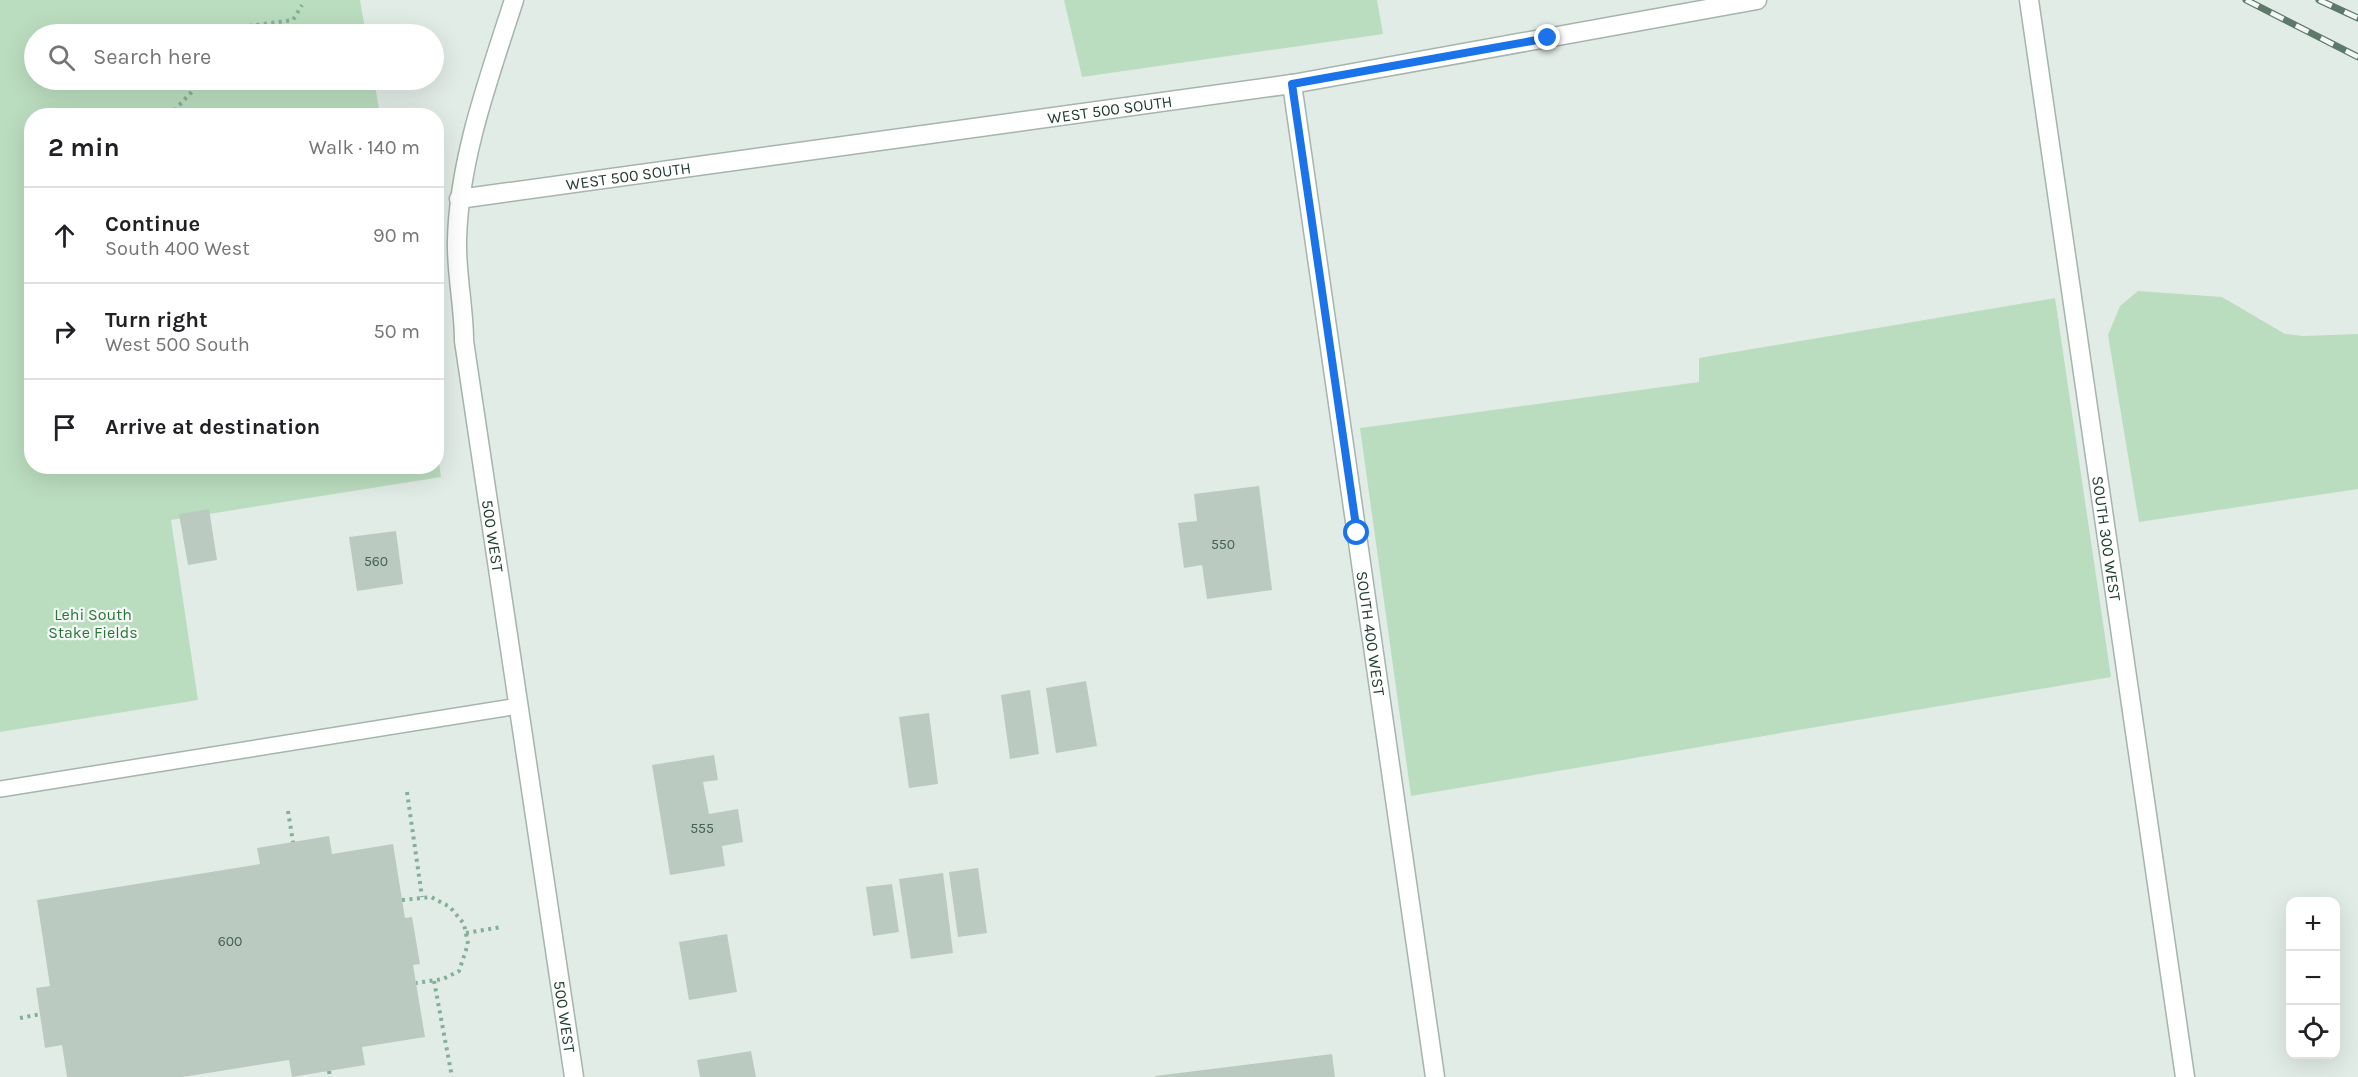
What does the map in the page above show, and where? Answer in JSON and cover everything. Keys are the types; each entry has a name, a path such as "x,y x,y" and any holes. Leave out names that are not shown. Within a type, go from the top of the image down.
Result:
{"street":[{"name":"500 WEST","path":"514,0 478,112 459,199 457,243 464,341 574,1077"},
{"name":"WEST 500 SOUTH","path":"459,199 1292,84 1757,0"},
{"name":"SOUTH 300 WEST","path":"2029,0 2185,1077"},
{"name":"SOUTH 400 WEST","path":"1292,84 1435,1077"}],"lane":[{"path":"0,789 519,706"}],"path":[{"path":"264,24 293,20 302,5"},
{"path":"177,108 194,90"},
{"path":"407,792 422,897"},
{"path":"288,811 293,842"},
{"path":"402,900 430,897 450,907 464,924 468,944 459,971 443,979 417,984"},
{"path":"466,933 501,927"},
{"path":"434,981 452,1077"},
{"path":"20,1018 41,1014"},
{"path":"329,1071 330,1077"}],"green space":[{"name":"Lehi South Stake Fields","path":"0,0 360,0 364,24 24,24 24,90 376,90 379,108 24,108 24,474 441,474 441,477 171,520 198,700 0,732"},
{"path":"1064,0 1377,0 1383,34 1082,77"},
{"path":"2138,291 2222,297 2285,334 2303,336 2358,334 2358,489 2139,522 2108,335 2120,306"},
{"path":"2055,298 2111,677 1411,796 1360,428 1699,382 1699,358"}],"building":[{"path":"1259,486 1272,590 1207,599 1202,565 1184,568 1178,523 1197,521 1194,494"},
{"path":"209,509 217,560 188,565 179,514"},
{"path":"396,531 403,584 357,591 349,537"},
{"path":"1086,681 1097,746 1056,753 1046,688"},
{"path":"1030,690 1039,754 1010,759 1001,695"},
{"path":"929,713 938,784 909,788 899,717"},
{"path":"714,755 718,780 703,782 709,814 738,809 743,842 722,846 725,866 670,875 652,765"},
{"path":"329,836 332,854 393,844 405,918 412,917 420,964 413,965 425,1037 362,1047 365,1065 292,1077 289,1060 183,1077 67,1077 62,1045 45,1048 36,988 50,986 37,900 260,864 257,848"},
{"path":"978,868 987,933 958,937 949,872"},
{"path":"943,873 953,953 911,959 899,879"},
{"path":"892,884 899,932 873,936 866,887"},
{"path":"727,934 737,992 689,1000 679,942"},
{"path":"751,1051 756,1077 700,1077 697,1060"},
{"path":"1332,1054 1335,1077 1155,1077 1155,1076"}],"railway":[{"path":"2246,0 2358,57"},
{"path":"2319,0 2358,18"}],"route":[{"path":"1357,533 1292,84 1548,38"}]}
